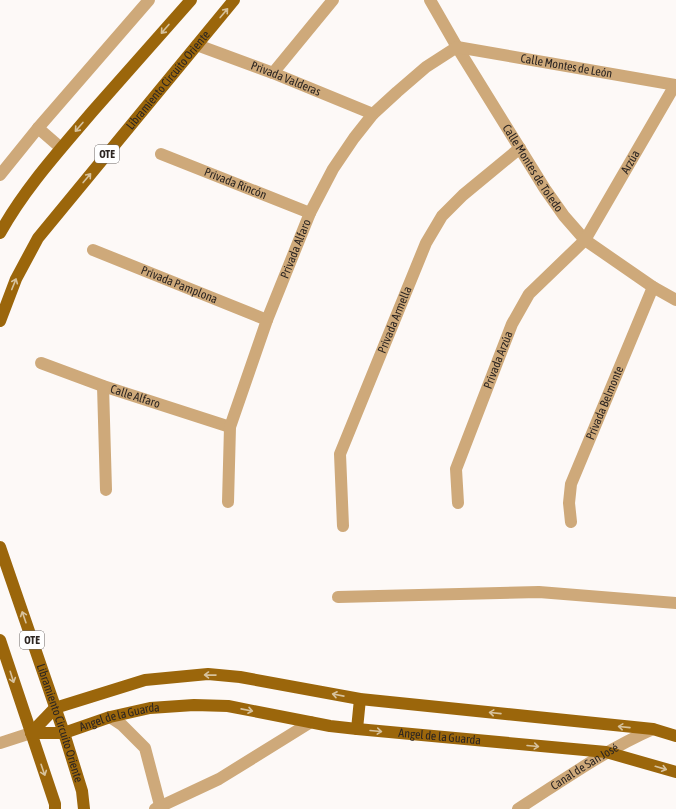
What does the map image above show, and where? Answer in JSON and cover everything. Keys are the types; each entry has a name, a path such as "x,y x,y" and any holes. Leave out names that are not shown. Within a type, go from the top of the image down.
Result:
{"main road":[{"path":"0,233 11,213 30,186 61,148 191,0"},
{"name":"Libramiento Circuito Oriente","path":"0,321 16,279 38,238 234,0"},
{"name":"Libramiento Circuito Oriente","path":"0,547 64,733 82,791 84,809"},
{"name":"OTE","path":"0,640 55,804 55,809"},
{"path":"31,733 55,708 145,680 208,674 240,677 360,700 653,730 676,736"},
{"path":"357,729 360,700"},
{"name":"Angel de la Guarda","path":"31,733 64,733 110,717 150,708 194,705 228,706 357,729 606,752 676,772"}],"street":[{"path":"0,173 149,0"},
{"path":"273,73 333,0"},
{"name":"Calle Montes de Toledo","path":"430,0 457,47 545,189 564,216 585,240 653,287 676,300"},
{"name":"Privada Valderas","path":"197,45 273,73 373,114"},
{"name":"Calle Montes de León","path":"457,47 675,85"},
{"name":"Privada Alfaro","path":"228,502 230,426 267,320 310,213 333,169 354,138 373,114 426,68 457,47"},
{"name":"Arzúa","path":"585,240 675,85"},
{"path":"38,128 61,148"},
{"name":"Privada Armella","path":"343,526 340,454 426,243 442,216 463,195 520,148"},
{"name":"Privada Rincón","path":"161,154 310,213"},
{"name":"Privada Arzúa","path":"458,503 456,469 512,324 529,294 585,240"},
{"name":"Privada Pamplona","path":"93,250 267,320"},
{"name":"Privada Belmonte","path":"571,522 569,503 571,484 653,287"},
{"name":"Calle Alfaro","path":"41,363 103,386 230,426"},
{"path":"103,386 106,490"},
{"path":"338,597 539,592 676,603"},
{"path":"110,717 122,725 145,748 159,808 219,779 311,722"},
{"name":"Canal de San José","path":"518,809 606,752 653,730"},
{"path":"0,743 31,733"}]}
